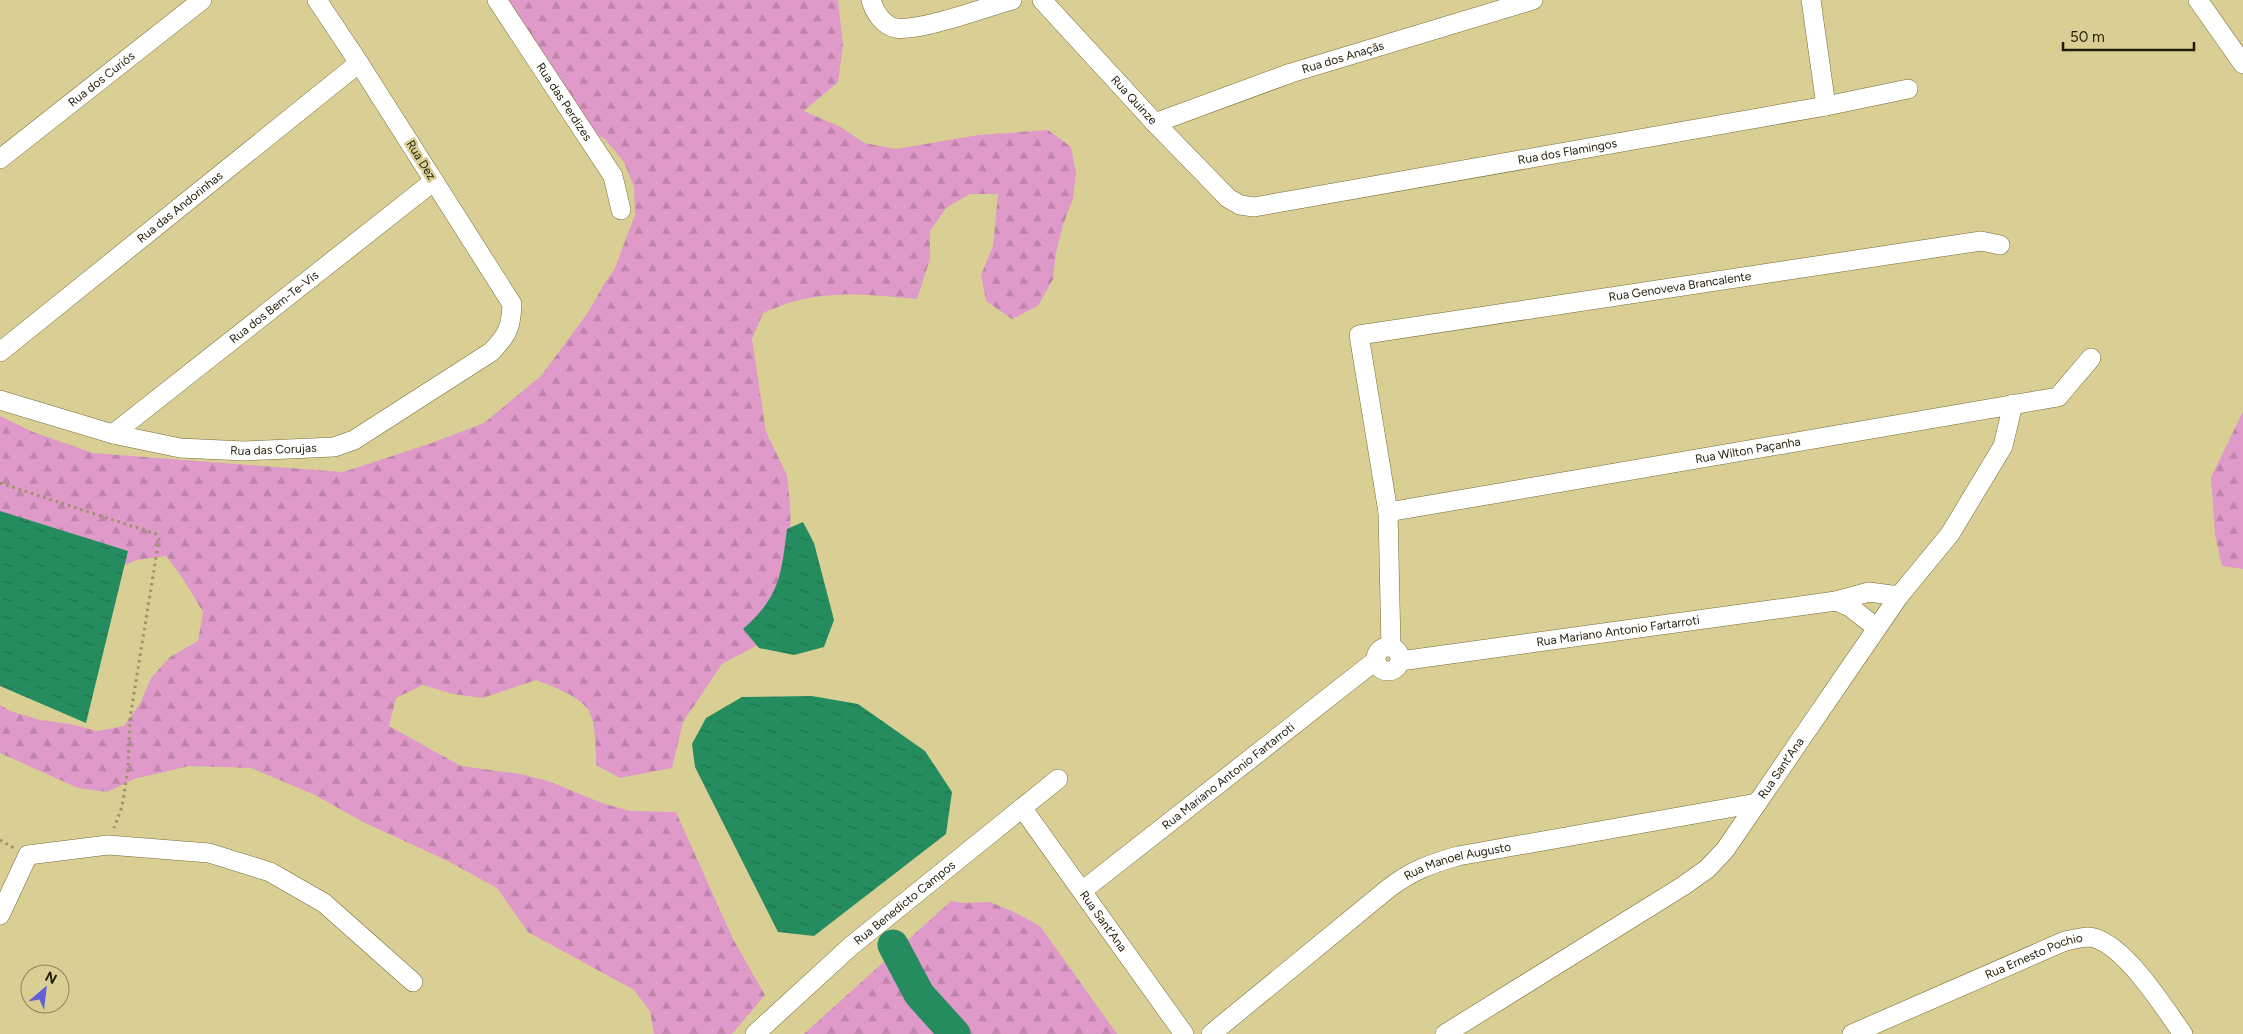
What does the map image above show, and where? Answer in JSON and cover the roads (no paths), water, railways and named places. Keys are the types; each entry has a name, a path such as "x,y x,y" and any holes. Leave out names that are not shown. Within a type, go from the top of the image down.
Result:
{"street":[{"name":"Rua dos Curiós","path":"0,159 202,0"},
{"name":"Rua Dez","path":"317,0 360,63 512,304 511,324"},
{"name":"Rua das Perdizes","path":"497,0 613,176 621,210"},
{"path":"871,0 873,8 882,19 894,28 918,27 1012,0"},
{"name":"Rua Quinze","path":"1042,0 1155,123 1228,198"},
{"name":"Rua dos Anaçãs","path":"1155,123 1291,73 1533,0"},
{"path":"1811,0 1826,106"},
{"path":"2198,0 2243,64"},
{"name":"Rua das Andorinhas","path":"0,352 360,63"},
{"name":"Rua dos Flamingos","path":"1228,198 1240,205 1254,207 1826,106 1908,89"},
{"name":"Rua dos Bem-Te-Vis","path":"113,434 434,180"},
{"name":"Rua Genoveva Brancalente","path":"1388,512 1358,335 1981,241 2000,246"},
{"name":"Rua das Corujas","path":"0,400 113,434 180,448 244,451 334,447 354,440 491,352 504,339 511,324"},
{"name":"Rua Wilton Paçanha","path":"1388,512 2058,397 2091,358"},
{"name":"Rua Sant’Ana","path":"1445,1034 1682,886 1707,869 1725,850 1899,596 1950,534 2003,446 2014,404"},
{"path":"1388,512 1396,654"},
{"name":"Rua Mariano Antonio Fartarroti","path":"1082,891 1375,661 1378,667 1387,672 1393,671 1398,666 1396,654 1836,601 1869,592 1899,596"},
{"path":"1836,601 1850,607 1878,628"},
{"name":"Rua Benedicto Campos","path":"755,1034 850,946 1058,779"},
{"name":"Rua Manoel Augusto","path":"1211,1034 1389,888 1409,873 1429,864 1458,856 1757,803"},
{"name":"Rua Sant’Ana","path":"1023,808 1053,854 1082,891 1184,1034"},
{"path":"0,915 28,855 108,844 209,853 270,872 324,902 413,982"},
{"name":"Rua Ernesto Pochio","path":"1852,1034 2065,941 2089,937 2112,946 2118,952 2141,977 2183,1034"}],"water":[{"path":"0,511 128,551 86,723 0,686"},
{"path":"803,522 814,543 834,620 824,647 794,655 759,648 743,629 765,606 777,584 783,560 787,529"},
{"path":"812,696 858,704 925,751 952,792 946,834 814,936 778,932 695,767 692,744 706,718 742,697"}],"waterway":[{"path":"893,945 919,994 955,1034"}]}
